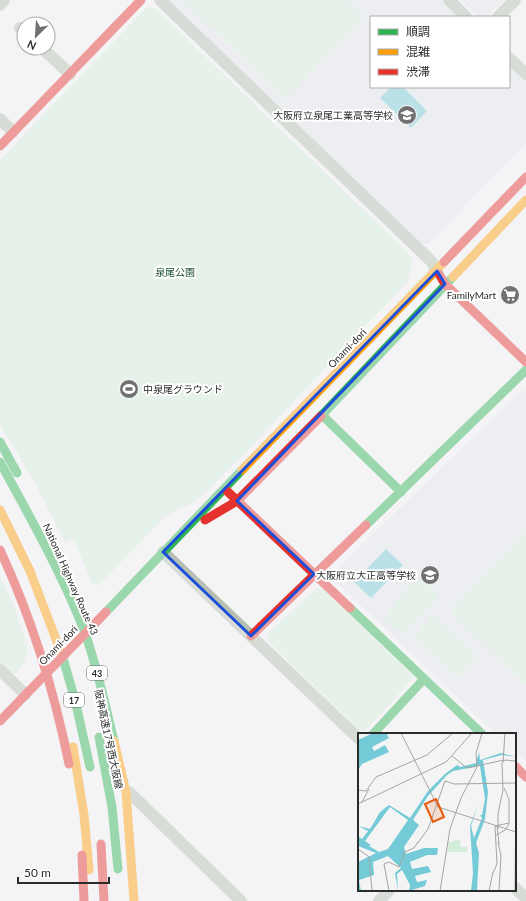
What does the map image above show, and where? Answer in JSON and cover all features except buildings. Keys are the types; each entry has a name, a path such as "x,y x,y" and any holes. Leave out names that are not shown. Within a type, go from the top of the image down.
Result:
{"main road":[{"path":"0,146 141,0"},
{"name":"Onami-dori","path":"0,721 437,271 526,177"},
{"name":"Onami-dori","path":"182,533 237,501 322,415 526,200"},
{"path":"437,271 445,284 526,362"},
{"path":"251,636 526,370"},
{"path":"322,415 401,492"},
{"path":"0,442 52,545 89,629 117,731 129,792 135,901"},
{"name":"National Highway Route 43","path":"0,462 47,547 84,631 102,688 126,792 135,901"},
{"path":"0,479 38,553"},
{"path":"225,490 481,733"},
{"name":"17","path":"0,510 27,566 47,614 77,710 91,774"},
{"path":"2,546 24,603 57,704 79,819 84,901"},
{"path":"2,546 44,637 66,714 84,815 91,901"},
{"path":"71,635 77,655"},
{"path":"374,733 424,679"},
{"name":"阪神高速17号西大阪線","path":"97,728 112,808 118,877"},
{"path":"516,767 526,777"},
{"path":"100,832 104,901"}],"street":[{"path":"0,5 4,0"},
{"path":"160,0 431,261 437,271"},
{"path":"449,0 465,16"},
{"path":"499,16 515,0"},
{"path":"51,56 70,74"},
{"path":"510,59 526,74"},
{"path":"0,119 13,132"},
{"path":"163,552 358,738"},
{"path":"0,670 25,694"},
{"path":"129,792 241,901"},
{"path":"516,889 526,898"},
{"path":"378,901 388,891"}],"highlighted area":[{"path":"437,271 445,284 237,501 314,574 251,636 163,552"}],"shaded area":[{"name":"大阪府立泉尾工業高等学校","path":"169,0 441,0 458,16 370,16 370,88 510,88 510,66 526,81 526,143 428,244 420,244"},
{"path":"461,0 504,0 488,16 477,16"},
{"name":"大阪府立大正高等学校","path":"522,391 526,391 526,762 516,753 516,733 495,733 334,580 334,571"}],"green space":[{"path":"182,0 346,0 364,17 286,99"},
{"name":"泉尾公園","path":"147,7 155,8 413,258 408,281 247,451 195,502 165,516 99,585 92,584 74,538 65,543 34,481 0,424 0,160"},
{"path":"526,532 526,685 450,612"},
{"path":"419,576 439,595 403,635 383,618"},
{"path":"0,577 13,603 28,649 23,665 13,676 0,664"},
{"path":"316,588 323,589 414,677 366,730 359,730 268,641 268,634"},
{"path":"432,615 477,657 458,677 413,636"}],"water":[{"path":"390,88 404,88 427,111 411,128 380,98"},
{"path":"386,549 403,565 371,598 354,582"}],"traffic: fast":[{"path":"321,416 453,277"},
{"path":"366,525 526,370"},
{"path":"322,415 401,492"},
{"path":"0,442 17,473"},
{"path":"0,462 34,524 75,608 84,630 97,671 114,741"},
{"path":"106,612 242,470"},
{"path":"350,608 481,733"},
{"path":"62,655 75,700 90,767"},
{"path":"374,733 424,679"},
{"path":"99,737 112,807 118,869"}],"traffic: slow":[{"path":"453,277 526,200"},
{"path":"242,470 444,262"},
{"path":"0,510 30,571 62,655"},
{"path":"114,741 126,792 134,901"},
{"path":"73,747 84,815 89,870"}],"traffic: jam":[{"path":"0,146 141,0"},
{"path":"444,262 526,177"},
{"path":"439,274 445,284 526,362"},
{"path":"205,520 237,501 321,416"},
{"path":"227,491 350,608"},
{"path":"251,636 366,525"},
{"path":"0,550 12,576 41,655 69,764"},
{"path":"0,721 106,612"},
{"path":"516,767 526,777"},
{"path":"101,844 104,901"},
{"path":"82,855 84,901"}],"place":[{"name":"大阪府立泉尾工業高等学校","path":"407,115"},
{"name":"FamilyMart","path":"510,295"},
{"name":"中泉尾グラウンド","path":"129,389"},
{"name":"大阪府立大正高等学校","path":"430,575"}]}
